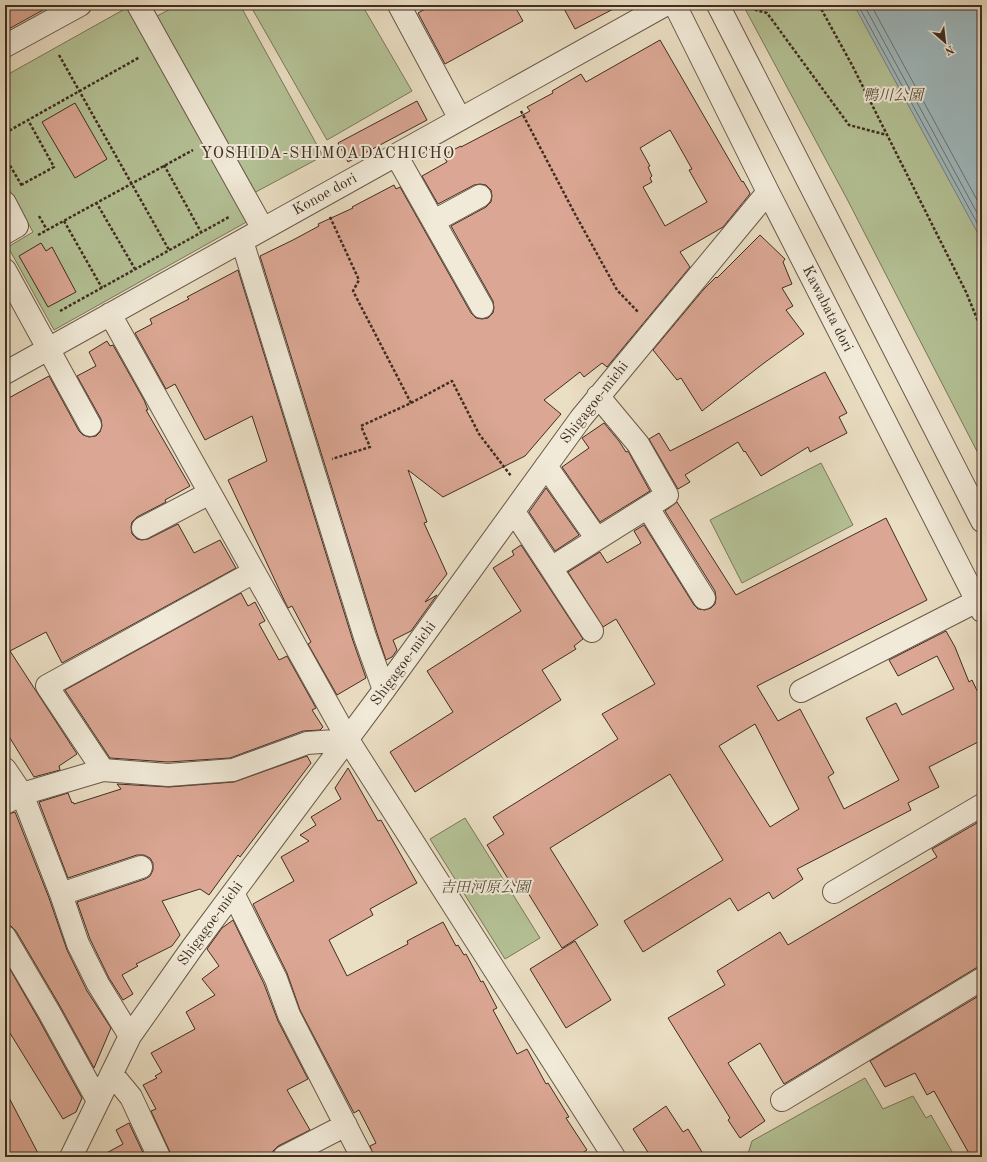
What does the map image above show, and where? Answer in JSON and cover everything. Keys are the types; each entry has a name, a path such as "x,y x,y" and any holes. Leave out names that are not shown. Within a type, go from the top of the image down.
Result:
{"street":[{"path":"5,46 80,5"},
{"path":"138,5 263,229"},
{"path":"399,5 460,119"},
{"name":"Konoe dori","path":"5,373 665,5"},
{"name":"Kawabata dori","path":"675,5 768,192 979,606"},
{"path":"718,5 982,521"},
{"path":"396,155 482,307"},
{"name":"Shigagoe-michi","path":"71,1157 130,1036 192,948 348,740 581,418 768,192"},
{"path":"434,221 480,196"},
{"path":"5,203 18,226 5,233"},
{"path":"242,241 365,637 384,690"},
{"path":"5,270 90,425"},
{"path":"110,314 348,740 614,1157"},
{"path":"551,568 667,495 638,444 598,396"},
{"path":"546,466 597,539"},
{"path":"143,528 210,493"},
{"path":"520,504 551,568 592,631"},
{"path":"648,508 704,598"},
{"path":"103,770 47,686 254,572"},
{"path":"801,691 979,606"},
{"path":"14,798 103,770 168,775 232,770 307,743 348,740"},
{"path":"5,769 14,798 61,894 78,944 98,984 130,1036"},
{"path":"834,892 982,805"},
{"path":"61,894 141,868"},
{"path":"233,893 276,979 290,1015 362,1157"},
{"path":"5,937 50,1012 98,1102"},
{"path":"782,1100 982,979"},
{"path":"112,1074 131,1097 159,1157"},
{"path":"284,1157 346,1125"}],"path":[{"path":"819,5 852,65 966,292 982,331"},
{"path":"741,6 767,13 849,125 887,135"},
{"path":"5,133 146,54"},
{"path":"59,55 169,250"},
{"path":"511,91 575,214 617,290 653,330"},
{"path":"21,185 54,167 28,120"},
{"path":"35,236 194,149 198,156"},
{"path":"164,165 201,232"},
{"path":"320,197 360,280 353,291 411,403"},
{"path":"96,202 135,269"},
{"path":"60,311 231,215"},
{"path":"64,221 102,288"},
{"path":"311,466 370,447 361,426 411,403 452,381 520,504"}],"green space":[{"path":"178,5 240,5 323,156 254,193 157,16"},
{"path":"250,5 362,5 412,91 327,140"},
{"name":"鴨川公園","path":"743,5 982,5 982,461 847,199"},
{"path":"130,6 250,220 54,330 8,247 33,232 5,182 5,76"},
{"path":"821,463 853,525 742,583 710,520"},
{"name":"吉田河原公園","path":"465,818 540,938 505,959 430,839"},
{"path":"865,1078 883,1109 913,1096 926,1118 931,1115 955,1157 747,1157 752,1141"}],"water":[{"path":"854,5 982,5 982,241"}],"building":[{"path":"5,5 52,5 5,31"},
{"path":"432,5 514,5 523,21 445,64 418,13"},
{"path":"562,5 621,5 575,29"},
{"path":"660,40 742,182 743,181 750,193 723,227 680,252 690,267 607,367 602,363 584,377 580,372 544,400 561,414 525,456 443,497 408,470 427,522 424,523 447,574 425,602 437,595 411,631 393,640 397,650 392,657 386,660 260,256 293,240 319,226 318,224 353,208 352,207 394,185 396,189 400,187 471,313 476,318 488,318 493,313 493,301 451,226 486,207 491,202 491,190 486,185 474,185 438,204 422,176 447,162 443,155 530,111 527,107 553,93 552,91 581,74 586,82","holes":["670,130 692,169 689,170 707,202 665,226 643,187 652,182 650,178 652,176 648,167 650,166 640,148"]},
{"path":"417,101 427,120 348,162 338,143"},
{"path":"75,103 107,159 75,178 42,122"},
{"path":"760,235 785,259 783,262 792,284 782,288 793,306 786,310 804,334 702,411 681,378 677,380 653,350 704,289"},
{"path":"41,243 46,251 52,247 76,292 48,307 19,256"},
{"path":"238,270 353,641 366,678 337,695 308,644 311,642 292,606 288,608 228,480 267,461 252,416 205,440 175,384 166,389 135,333 152,324 150,319 189,299 187,297"},
{"path":"107,341 110,346 113,345 144,400 148,410 146,410 190,486 165,500 166,502 137,517 132,522 132,534 137,539 148,539 178,524 194,553 220,540 236,568 62,663 46,632 10,651 77,754 59,766 60,770 34,777 5,730 5,400 49,376 79,431 83,435 89,437 96,436 100,432 102,426 101,419 77,376 96,366 89,352"},
{"path":"825,372 847,413 839,417 847,433 810,452 808,447 761,476 738,442 685,475 690,482 678,489 649,439 659,433 670,451"},
{"path":"604,423 626,452 628,451 650,491 600,522 562,467 589,448 582,438"},
{"path":"546,488 579,535 555,551 529,512"},
{"path":"677,502 736,595 886,518 927,600 757,686 778,721 800,709 834,773 828,777 844,809 899,780 866,718 896,703 902,715 954,689 937,656 898,676 889,660 946,631 955,647 969,682 972,680 982,701 982,740 929,767 939,787 908,803 911,810 797,869 803,879 773,899 769,892 738,911 730,898 643,952 624,921 723,860 670,774 550,848 598,925 562,948 520,880 512,885 487,845 504,834 493,817 618,739 602,714 655,684 616,619 603,627 568,572 600,552 607,563 641,543 634,531 644,525 694,605 698,609 705,610 711,608 715,604 715,591 665,511","holes":["755,724 799,809 770,827 719,746"]},
{"path":"521,545 583,639 574,646 576,649 542,670 561,700 415,792 390,752 453,712 427,671 521,611 493,568 514,555 512,551"},
{"path":"241,593 248,606 255,602 265,621 259,624 279,660 287,656 316,708 312,710 323,727 320,730 303,731 230,758 168,762 110,758 65,690"},
{"path":"307,756 311,763 240,857 238,855 209,895 200,889 162,901 180,935 172,946 136,964 138,966 122,975 133,994 123,1000 109,978 90,939 77,902 145,879 150,876 153,870 153,863 150,858 144,855 137,855 68,878 39,802 68,793 72,803 73,802 74,804 121,789 117,784 169,787 234,782"},
{"path":"348,768 378,821 381,820 417,883 370,909 373,915 329,940 347,976 408,944 407,941 443,922 456,946 458,945 464,955 466,954 481,982 483,981 497,1008 493,1010 517,1054 527,1049 546,1084 548,1083 569,1117 566,1118 587,1150 576,1157 374,1157 370,1146 376,1143 359,1110 354,1113 300,1010 287,973 253,904 294,881 281,857 309,841 300,835 316,825 311,817 341,799 335,788"},
{"path":"15,812 49,898 67,950 87,991 111,1028 94,1068 16,931 11,926 5,925 5,815"},
{"path":"982,820 982,967 976,968 784,1084 760,1043 728,1063 765,1121 740,1138 728,1120 730,1118 668,1018 725,985 717,971 780,932 788,945 937,857 932,849"},
{"path":"233,920 264,984 278,1021 308,1079 287,1090 310,1130 278,1146 273,1151 272,1157 264,1157 261,1152 253,1157 171,1157 151,1111 156,1109 143,1085 157,1078 155,1076 162,1072 151,1053 195,1029 186,1012 215,995 202,979 219,966 207,949 222,928"},
{"path":"575,941 611,1000 566,1028 530,969"},
{"path":"7,964 82,1098 76,1112 63,1119 5,1025 5,965"},
{"path":"982,994 982,1157 971,1157 934,1091 927,1095 915,1073 885,1087 870,1061"},
{"path":"5,1090 40,1157 5,1157"},
{"path":"666,1106 683,1132 688,1129 705,1157 651,1157 633,1129"},
{"path":"129,1123 145,1157 99,1157 123,1144 116,1130"}],"district":[{"name":"YOSHIDA-SHIMOADACHICHO","path":"328,154"}]}
